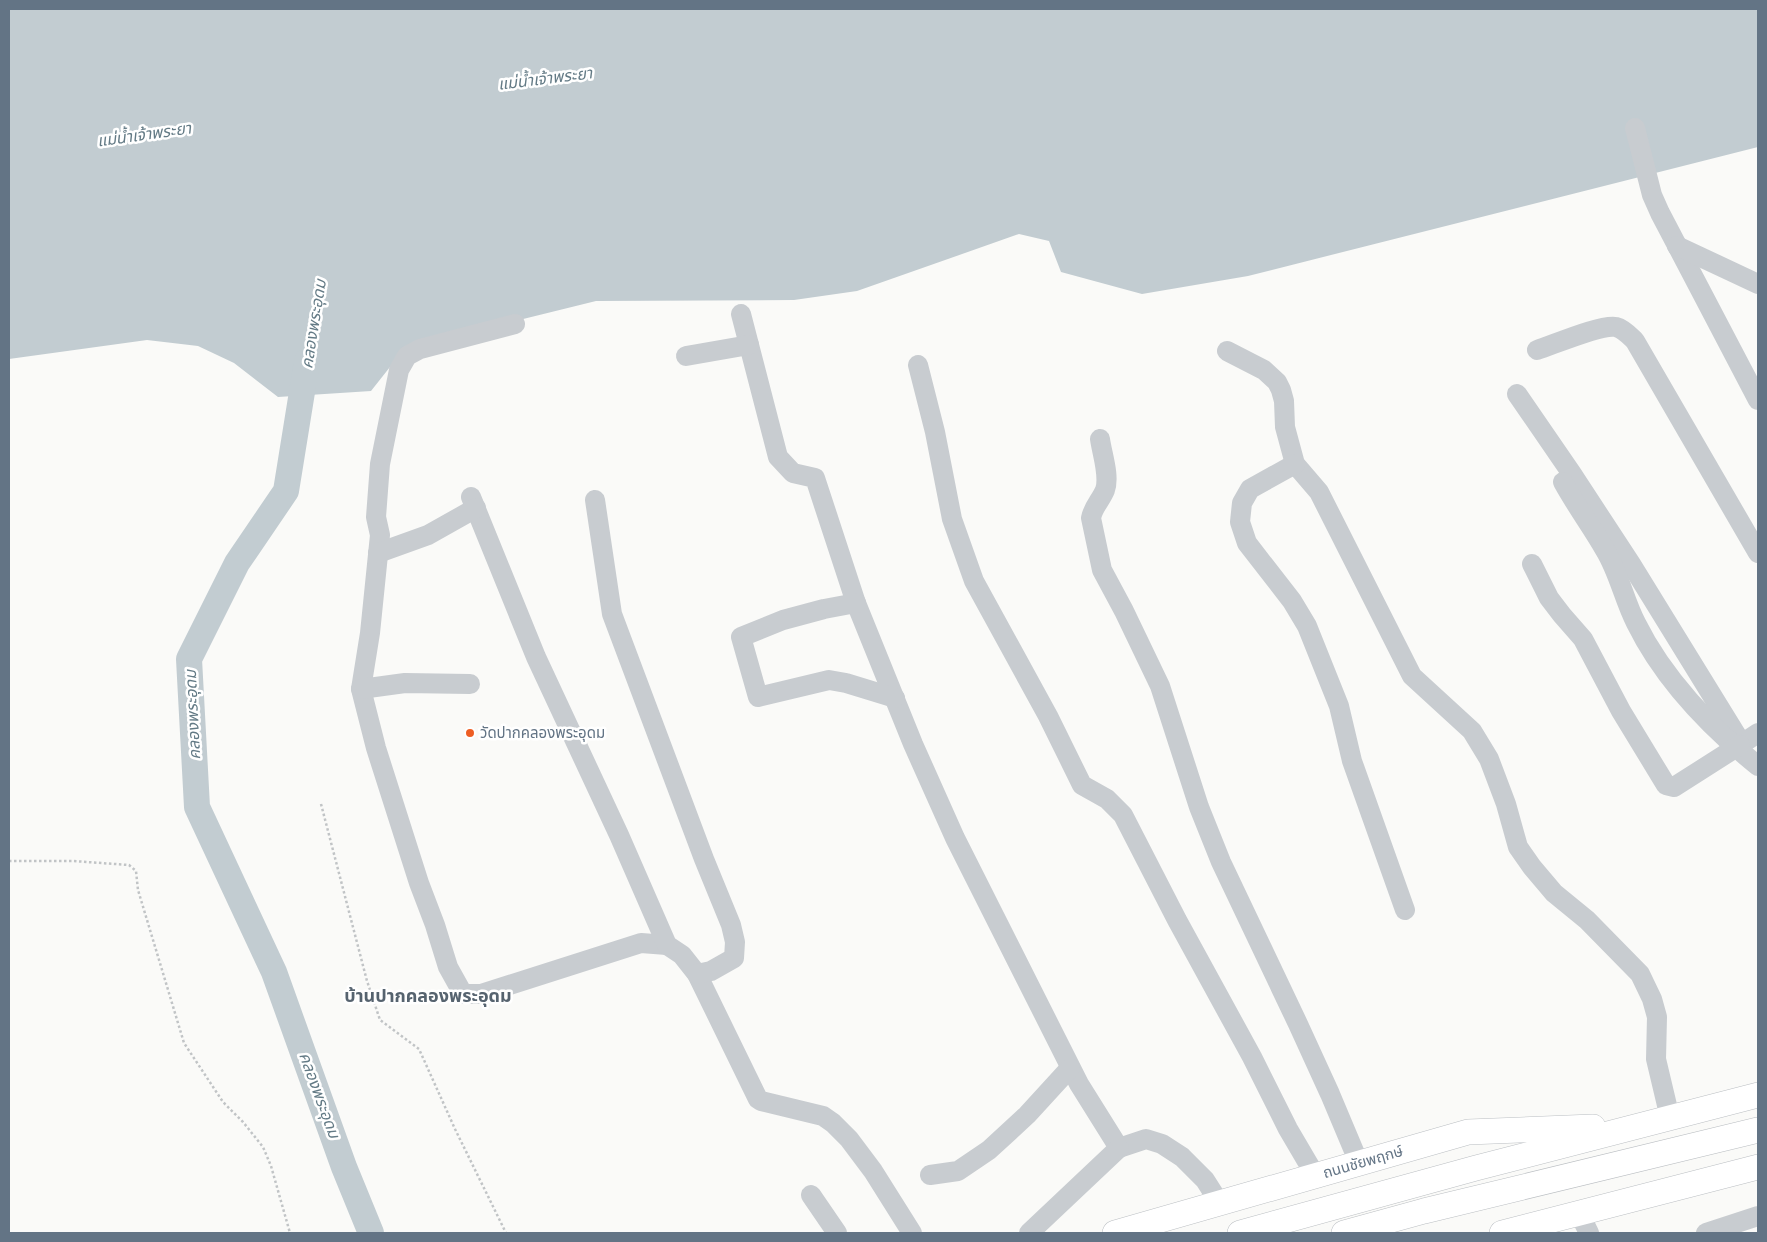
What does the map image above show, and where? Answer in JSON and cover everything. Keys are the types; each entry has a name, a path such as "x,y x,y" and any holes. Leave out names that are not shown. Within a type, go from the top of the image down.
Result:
{"main road":[{"name":"ถนนชัยพฤกษ์","path":"1240,1233 1616,1131 1758,1095"},
{"name":"ถนนชัยพฤกษ์","path":"1114,1233 1468,1132 1590,1126 1616,1131"},
{"path":"1344,1233 1424,1211 1753,1132"},
{"path":"1502,1233 1584,1223 1758,1167"}],"street":[{"path":"1635,128 1652,195 1660,213 1758,400"},
{"path":"1677,246 1758,284"},
{"path":"741,314 778,457 793,473 815,478 856,603 955,838 1078,1084 1118,1148"},
{"path":"515,324 420,349 405,358 399,370 380,464 376,518 380,535 370,633 361,690 376,748 419,883 448,967 462,994 481,994 641,943 667,944"},
{"path":"1537,350 1602,329 1616,327 1627,332 1635,341 1758,553"},
{"path":"686,356 749,344"},
{"path":"1227,351 1264,370 1277,382 1283,396 1286,427 1295,464 1319,492 1412,676 1472,731 1489,759 1506,804 1518,847 1554,893 1587,920 1640,974 1652,999 1656,1017 1656,1059 1670,1118"},
{"path":"918,365 935,432 952,519 974,580 1048,716 1082,785 1106,799 1123,815 1177,920 1252,1057 1288,1129 1315,1175"},
{"path":"1517,394 1631,564 1737,736 1738,747"},
{"path":"1100,439 1106,477 1105,490 1092,510 1091,518 1102,570 1160,686 1199,807 1221,862 1314,1059 1358,1163"},
{"path":"1295,464 1250,489 1242,503 1240,522 1247,543 1292,601 1307,626 1339,706 1352,761 1405,910"},
{"path":"1563,482 1606,550 1620,580 1635,622 1650,648 1698,711 1758,766"},
{"path":"595,500 612,614 721,900 735,942 734,958 711,971 697,974"},
{"path":"378,552 428,535 454,522 474,502 536,657 619,835 667,944 682,955 697,974 758,1099 823,1116 833,1123 849,1139 872,1171 912,1233"},
{"path":"1532,564 1549,598 1583,639 1621,712 1666,785 1674,787 1758,733"},
{"path":"856,603 783,620 741,637 758,696 829,680 846,683 895,698"},
{"path":"361,690 405,683 470,684"},
{"path":"930,1175 958,1171 989,1150 1027,1115 1070,1068"},
{"path":"1029,1233 1118,1148 1146,1139 1162,1144 1182,1157 1205,1180 1219,1202"},
{"path":"811,1195 837,1233"},
{"path":"1706,1233 1758,1216"}],"path":[{"path":"321,804 366,981 380,1020 419,1049 506,1233"},
{"path":"9,861 129,865 136,871 138,890 184,1043 223,1102 243,1122 263,1147 272,1166 290,1233"}],"water":[{"name":"แม่น้ำเจ้าพระยา","path":"9,9 1758,9 1758,147 1248,276 1142,294 1061,272 1049,241 1019,234 857,291 794,300 596,301 405,348 371,391 278,397 234,363 198,346 147,340 9,359"}],"waterway":[{"name":"คลองพระอุดม","path":"307,361 286,491 237,563 189,659 197,807 274,972 344,1167 371,1233"}],"place":[{"name":"วัดปากคลองพระอุดม","path":"470,733"}],"district":[{"name":"บ้านปากคลองพระอุดม","path":"428,996"}]}
